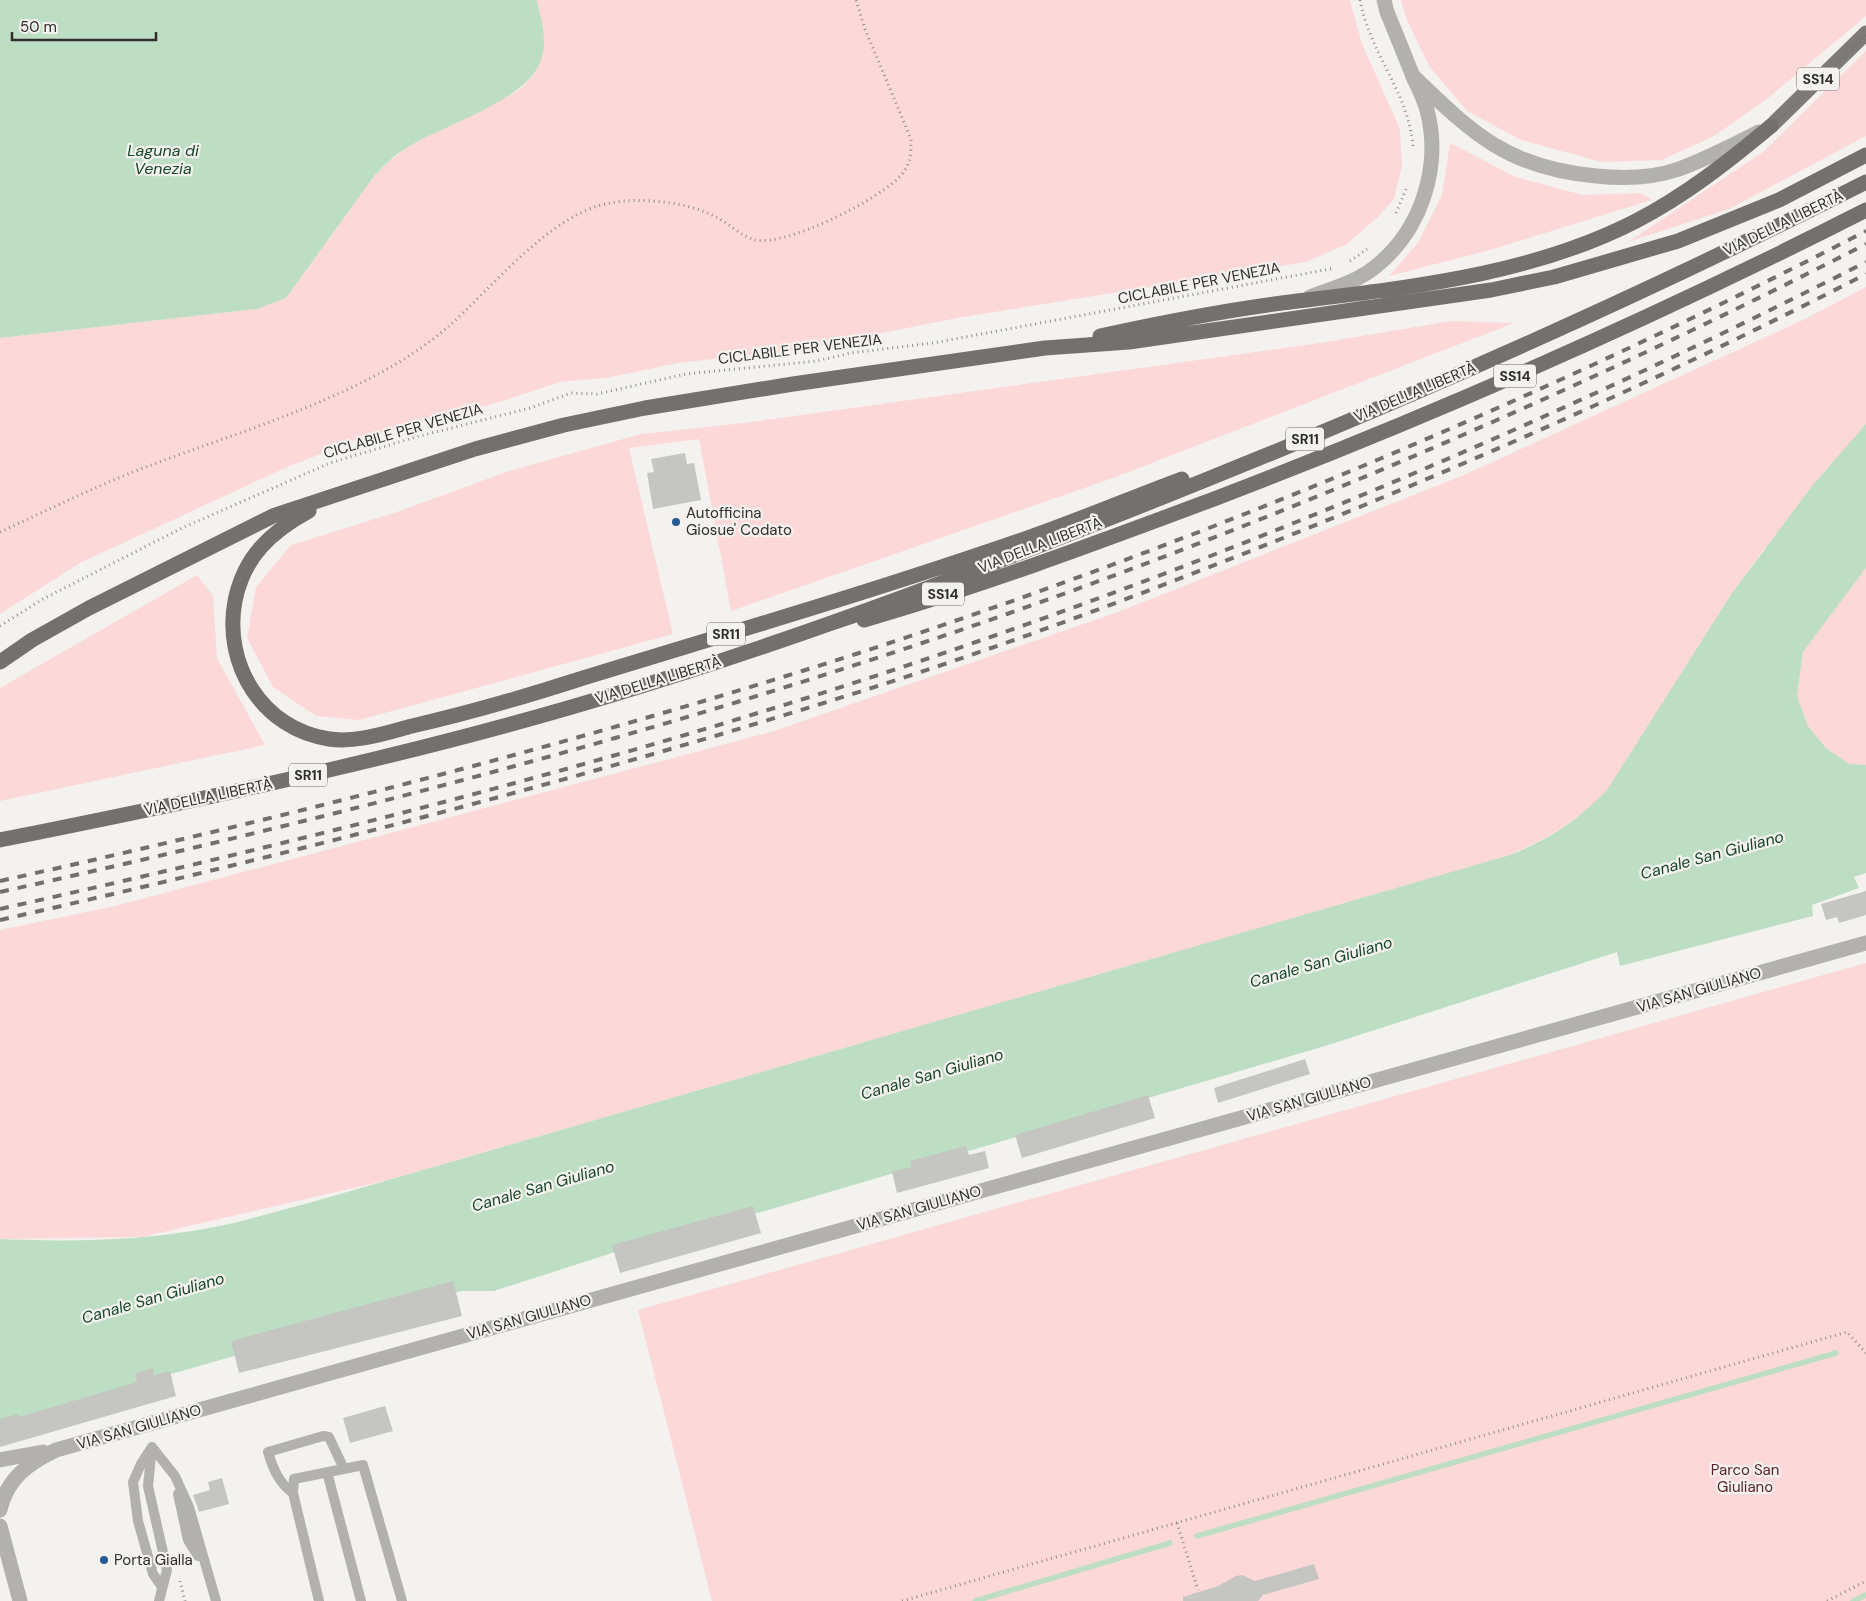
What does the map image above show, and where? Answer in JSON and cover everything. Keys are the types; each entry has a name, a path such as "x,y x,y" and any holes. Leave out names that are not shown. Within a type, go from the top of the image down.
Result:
{"highway":[{"name":"SS14","path":"1045,348 1160,323 1474,275 1564,251 1620,228 1667,204 1702,181 1772,126"},
{"name":"VIA DELLA LIBERTÀ","path":"0,662 32,640 88,608 275,515 393,475 564,425 645,408 802,383 1045,348 1129,342 1420,301 1491,290 1554,277 1633,255 1720,224 1779,200 1866,156"},
{"name":"VIA DELLA LIBERTÀ","path":"0,840 206,799 351,765 613,695 728,659 1123,513 1321,432 1489,360 1756,238 1866,182"},
{"name":"SS14","path":"728,659 883,614 984,581 1156,521 1307,464 1541,365 1701,292 1866,210"},
{"name":"SR11","path":"393,475 322,503 283,526 257,550 239,584 232,617 233,643 243,674 264,706 292,726 314,736 332,739 373,736 497,705 918,575 1032,536 1489,360"}],"main road":[{"name":"SS14","path":"1772,126 1866,33"}],"street":[{"path":"1301,301 1356,278 1374,268 1395,249 1413,224 1423,198 1432,156 1432,134 1427,109 1386,12 1384,0"},
{"path":"1414,77 1471,131 1508,154 1538,166 1574,174 1611,177 1647,176 1679,169 1772,126"},
{"name":"VIA SAN GIULIANO","path":"0,1510 3,1490 24,1469 56,1450 1866,943"},
{"path":"0,1460 56,1450"},
{"path":"0,1526 20,1601"}],"lane":[{"path":"293,1493 284,1486 272,1468 268,1452 323,1436 329,1437 344,1469"},
{"path":"152,1447 175,1476 189,1507 216,1601"},
{"path":"152,1447 141,1464 133,1482 138,1521 153,1574 162,1587"},
{"path":"152,1447 148,1486 167,1570 159,1601"},
{"path":"319,1601 293,1493 294,1479 363,1465 402,1601"},
{"path":"327,1472 361,1601"}],"path":[{"path":"0,532 142,468 298,410 384,371 446,328 513,265 565,220 609,203 659,200 711,214 754,240 774,240 801,232 874,198 902,175 912,158 911,139 865,30 856,0"},
{"path":"1360,0 1380,56 1402,99 1411,127 1413,152"},
{"path":"1392,221 1409,182"},
{"path":"1345,265 1372,245"},
{"name":"CICLABILE PER VENEZIA","path":"0,626 42,600 173,532 330,463 416,436 530,408 571,393 597,394 686,374 816,361 850,353 934,343 1337,268"},
{"path":"902,1601 1847,1332 1866,1353"},
{"path":"1177,1523 1198,1590"},
{"path":"1827,1601 1866,1581"}],"green space":[{"path":"537,0 1350,0 1362,44 1400,129 1402,166 1394,199 1379,216 1347,244 1306,262 957,318 803,349 678,363 606,378 560,382 500,402 356,440 285,468 80,563 0,614 0,338 257,309 286,298 375,175 390,161 425,137 501,100 519,90 530,80 537,69 543,48 542,26"},
{"path":"1401,0 1866,0 1866,16 1767,99 1714,136 1662,160 1601,162 1521,140 1467,111 1429,66 1406,18"},
{"path":"1866,51 1866,136 1729,209 1628,242 1763,152"},
{"path":"1450,143 1516,177 1583,195 1641,193 1652,200 1490,250 1389,276 1418,243 1442,195"},
{"path":"1866,287 1866,425 1761,553 1732,593 1607,791 1582,814 1546,838 1501,858 388,1180 142,1237 0,1239 0,930 115,906 771,732 1118,612 1464,475 1805,319"},
{"path":"1451,321 1514,323 1113,478 731,611 699,439 629,448 673,634 359,720 316,716 273,687 247,638 256,587 291,545 394,513 509,471 641,434 744,423 1320,343"},
{"path":"1866,568 1866,765 1849,764 1826,748 1808,726 1797,696 1803,652"},
{"path":"197,575 213,596 217,658 265,745 0,801 0,688"},
{"name":"Parco San Giuliano","path":"1866,963 1866,1601 712,1601 638,1310"}],"water":[{"name":"Laguna di Venezia","path":"0,0 537,0 544,45 541,60 533,75 520,88 482,111 422,139 386,164 375,175 286,298 257,309 0,338"},
{"name":"Canale San Giuliano","path":"1866,424 1866,568 1803,652 1797,696 1808,726 1826,748 1849,764 1866,765 1866,873 1854,877 1859,888 1812,905 1813,916 1620,966 1617,952 1325,1046 765,1211 612,1253 494,1291 462,1291 0,1423 0,1239 105,1240 157,1236 222,1226 247,1220 1510,855 1538,842 1573,820 1607,790 1732,593 1812,486"}],"building":[{"path":"685,453 687,464 694,463 701,500 653,509 647,473 654,472 651,459"},
{"path":"1866,891 1866,915 1839,923 1837,917 1826,920 1821,904"},
{"path":"1305,1059 1310,1074 1218,1103 1214,1088"},
{"path":"1148,1095 1155,1118 1022,1158 1015,1135"},
{"path":"966,1146 969,1155 985,1151 989,1168 897,1193 892,1172 912,1167 910,1161"},
{"path":"753,1206 761,1233 620,1273 612,1245"},
{"path":"453,1281 462,1316 239,1373 231,1341"},
{"path":"153,1368 154,1375 170,1371 176,1396 0,1447 0,1419 18,1414 19,1417 137,1382 135,1373"},
{"path":"385,1406 393,1431 350,1443 343,1418"},
{"path":"222,1478 229,1504 199,1512 193,1495 210,1490 208,1482"},
{"path":"1314,1564 1319,1579 1263,1595 1258,1601 1183,1601 1183,1597 1218,1586 1236,1576 1242,1575 1255,1581"}],"waterway":[{"path":"1197,1536 1836,1353"},
{"path":"975,1601 1170,1543"},
{"path":"1853,1601 1866,1595"}],"tram line":[{"path":"0,658 77,610 157,567 239,529 323,494 409,465 496,439 584,417 719,391 996,353 1087,339 1221,314 1425,285 1526,263 1575,248 1623,229 1658,211 1691,191 1723,168 1782,117 1866,35"},
{"path":"0,844 217,802 388,761 614,700 997,577 1157,521 1340,452 1475,396 1646,318 1866,211"}],"railway":[{"path":"0,881 323,805 538,749 750,687 856,654 986,610 1115,564 1243,515 1496,409 1744,293 1866,231"},
{"path":"0,892 255,833 508,768 759,695 1007,614 1226,533 1443,444 1656,347 1866,244"},
{"path":"0,909 218,859 544,775 759,713 994,636 1122,590 1374,490 1623,381 1866,262"},
{"path":"0,920 327,842 543,785 758,723 964,657 1161,586 1413,485 1642,384 1866,274"}],"place":[{"name":"Autofficina Giosue' Codato","path":"676,522"},
{"name":"Porta Gialla","path":"104,1560"}]}
